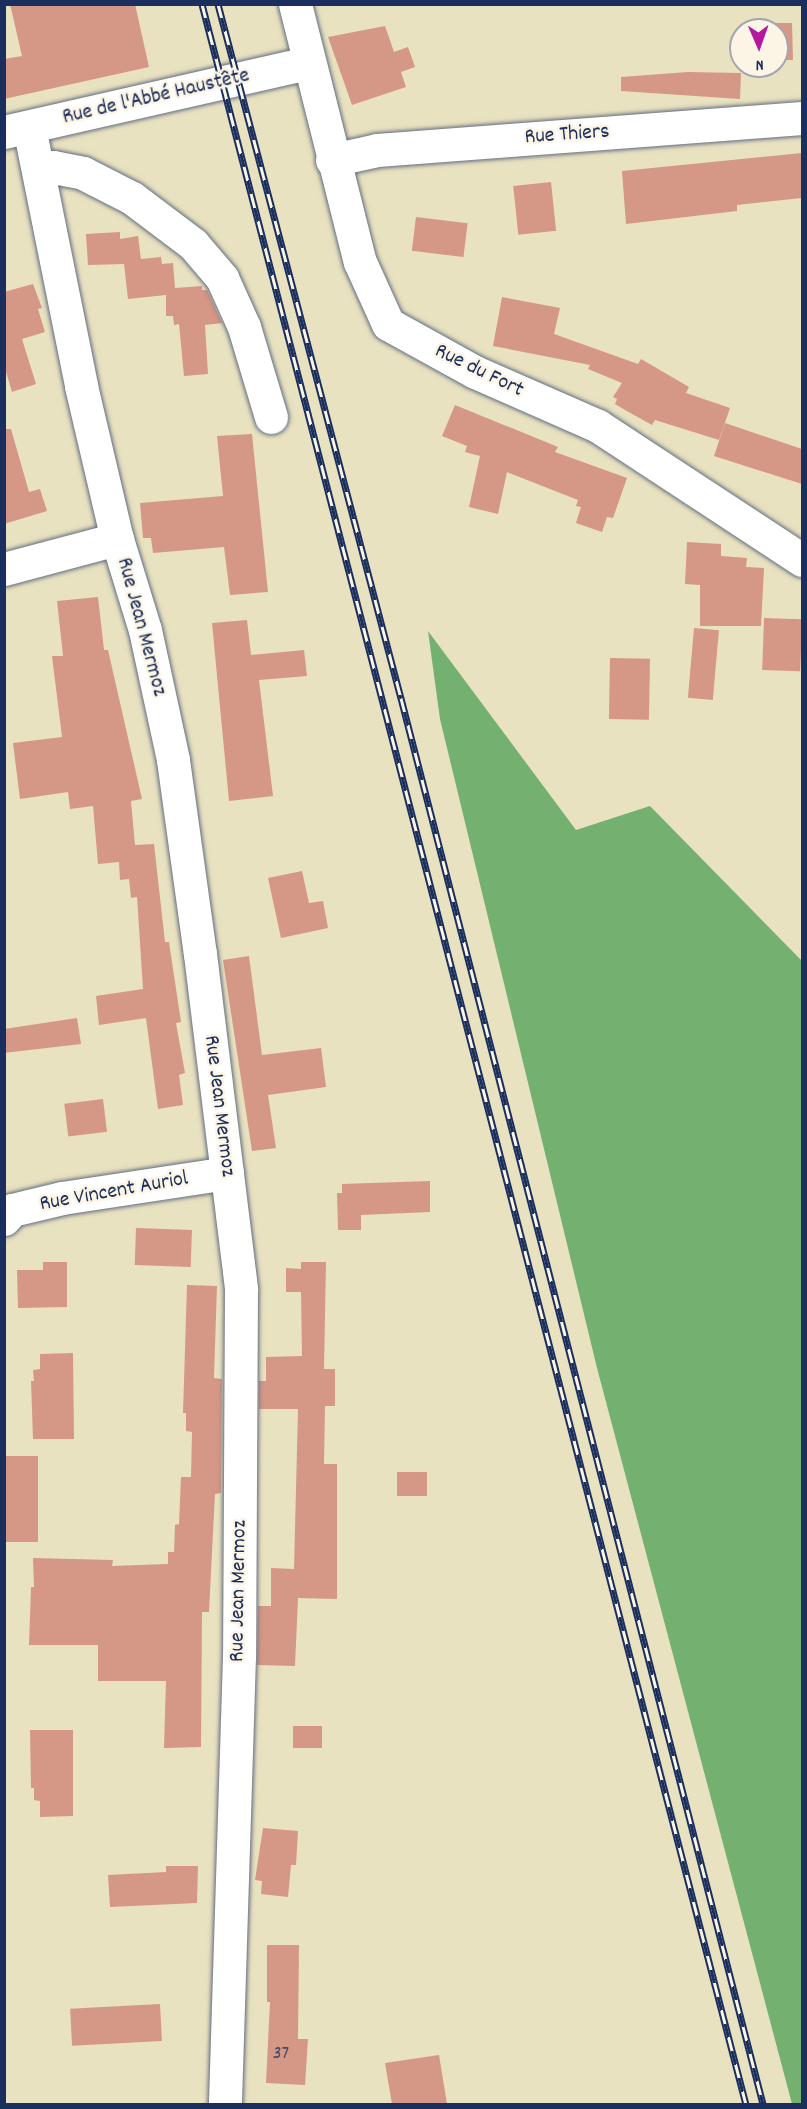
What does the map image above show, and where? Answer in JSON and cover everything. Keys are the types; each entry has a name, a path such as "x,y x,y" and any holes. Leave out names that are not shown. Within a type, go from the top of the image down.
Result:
{"street":[{"name":"Rue du Fort","path":"295,4 307,63 360,262 388,324 475,372 598,426 802,560"},
{"name":"Rue de l'Abbé Haustête","path":"17,129 307,63"},
{"name":"Rue Thiers","path":"332,160 377,150 802,118"},
{"name":"Rue Jean Mermoz","path":"17,129 39,170 81,386 117,539 146,630 173,760 241,1288 239,1656 225,2104"},
{"path":"39,170 53,167 83,173 132,198 194,244 222,278 240,317 271,417"},
{"path":"4,568 117,539"},
{"name":"Rue Vincent Auriol","path":"4,1219 12,1210 62,1198 227,1173"}],"green space":[{"path":"428,631 576,830 650,806 802,961 802,2104 792,2104 597,1368 440,719"}],"building":[{"path":"10,4 135,4 149,67 4,99 4,59 22,56"},
{"path":"789,23 792,23 793,60 789,60"},
{"path":"385,26 394,52 408,47 415,67 401,72 406,87 352,105 328,37"},
{"path":"688,72 729,73 729,78 741,78 740,99 621,91 621,77"},
{"path":"802,153 802,198 737,205 737,211 626,224 622,171"},
{"path":"551,182 556,231 518,235 513,186"},
{"path":"416,217 468,223 463,257 412,251"},
{"path":"120,232 120,239 138,236 141,259 161,257 162,264 173,263 175,288 202,286 202,290 207,290 222,323 205,325 208,374 184,376 179,324 174,325 173,316 166,316 166,295 128,299 124,264 88,265 86,234"},
{"path":"33,284 42,308 38,309 45,332 22,339 36,384 12,392 4,365 4,292"},
{"path":"502,297 560,308 554,334 638,364 641,359 689,387 686,393 730,408 719,440 655,420 652,425 625,410 615,404 617,399 613,397 622,383 588,369 590,365 493,346"},
{"path":"455,405 558,447 555,452 627,478 613,518 607,517 602,532 576,523 581,507 576,506 578,500 507,472 498,514 469,507 480,456 465,452 467,446 442,436"},
{"path":"725,423 802,449 802,484 714,456"},
{"path":"4,429 11,429 29,492 40,489 47,511 4,524"},
{"path":"252,434 268,592 230,595 224,547 153,553 151,538 143,538 140,503 223,496 217,436"},
{"path":"687,542 721,544 721,556 747,558 746,567 764,568 761,626 700,626 700,585 685,584"},
{"path":"98,597 104,650 108,650 142,799 131,801 135,845 154,844 165,942 169,942 181,1022 176,1023 185,1073 179,1075 183,1105 158,1109 146,1018 99,1025 96,996 143,989 137,897 131,898 129,879 120,880 119,862 98,864 93,806 70,809 68,792 20,799 13,743 62,737 52,656 63,656 57,601"},
{"path":"764,618 802,619 800,671 762,670"},
{"path":"247,620 251,655 304,650 307,676 259,680 273,796 229,801 212,623"},
{"path":"694,628 719,630 713,700 688,698"},
{"path":"610,658 650,659 649,720 609,719"},
{"path":"302,871 309,903 323,901 328,928 281,938 268,878"},
{"path":"249,956 262,1055 321,1048 326,1087 268,1095 276,1148 252,1151 223,960"},
{"path":"77,1018 81,1044 4,1053 4,1029"},
{"path":"103,1099 107,1132 68,1137 64,1104"},
{"path":"430,1181 430,1212 361,1215 361,1230 338,1230 337,1193 342,1193 342,1184"},
{"path":"136,1228 192,1230 191,1267 135,1265"},
{"path":"43,1262 67,1262 67,1307 18,1308 17,1270 43,1270"},
{"path":"301,1262 326,1262 324,1369 335,1369 335,1406 325,1406 324,1464 337,1464 337,1599 298,1598 295,1666 257,1665 258,1606 271,1606 271,1568 294,1569 298,1409 259,1409 259,1381 266,1381 266,1357 302,1356 301,1292 286,1292 286,1268 301,1269"},
{"path":"187,1285 217,1286 214,1378 222,1379 221,1493 215,1494 209,1612 202,1612 201,1747 164,1748 166,1681 98,1681 98,1645 29,1645 31,1587 34,1587 33,1558 113,1560 112,1566 168,1564 168,1552 174,1552 175,1525 179,1524 181,1477 191,1477 192,1432 186,1431 186,1413 183,1413"},
{"path":"73,1353 74,1439 33,1439 31,1381 34,1381 33,1370 40,1369 40,1354"},
{"path":"4,1456 38,1456 38,1542 4,1542"},
{"path":"397,1472 427,1472 427,1496 397,1496"},
{"path":"293,1726 322,1726 322,1748 293,1748"},
{"path":"30,1730 73,1730 73,1816 40,1817 40,1801 34,1800 34,1788 31,1788"},
{"path":"263,1828 298,1831 296,1865 291,1865 288,1897 261,1894 262,1881 255,1880"},
{"path":"166,1866 198,1866 197,1903 110,1907 108,1875 166,1872"},
{"path":"267,1945 299,1945 298,2039 308,2039 305,2085 266,2083 270,2002 267,2002"},
{"path":"160,2004 162,2041 72,2046 70,2009"},
{"path":"439,2055 447,2104 392,2104 385,2063"}],"railway":[{"path":"202,4 746,2104"},
{"path":"218,4 401,698 763,2104"}]}
